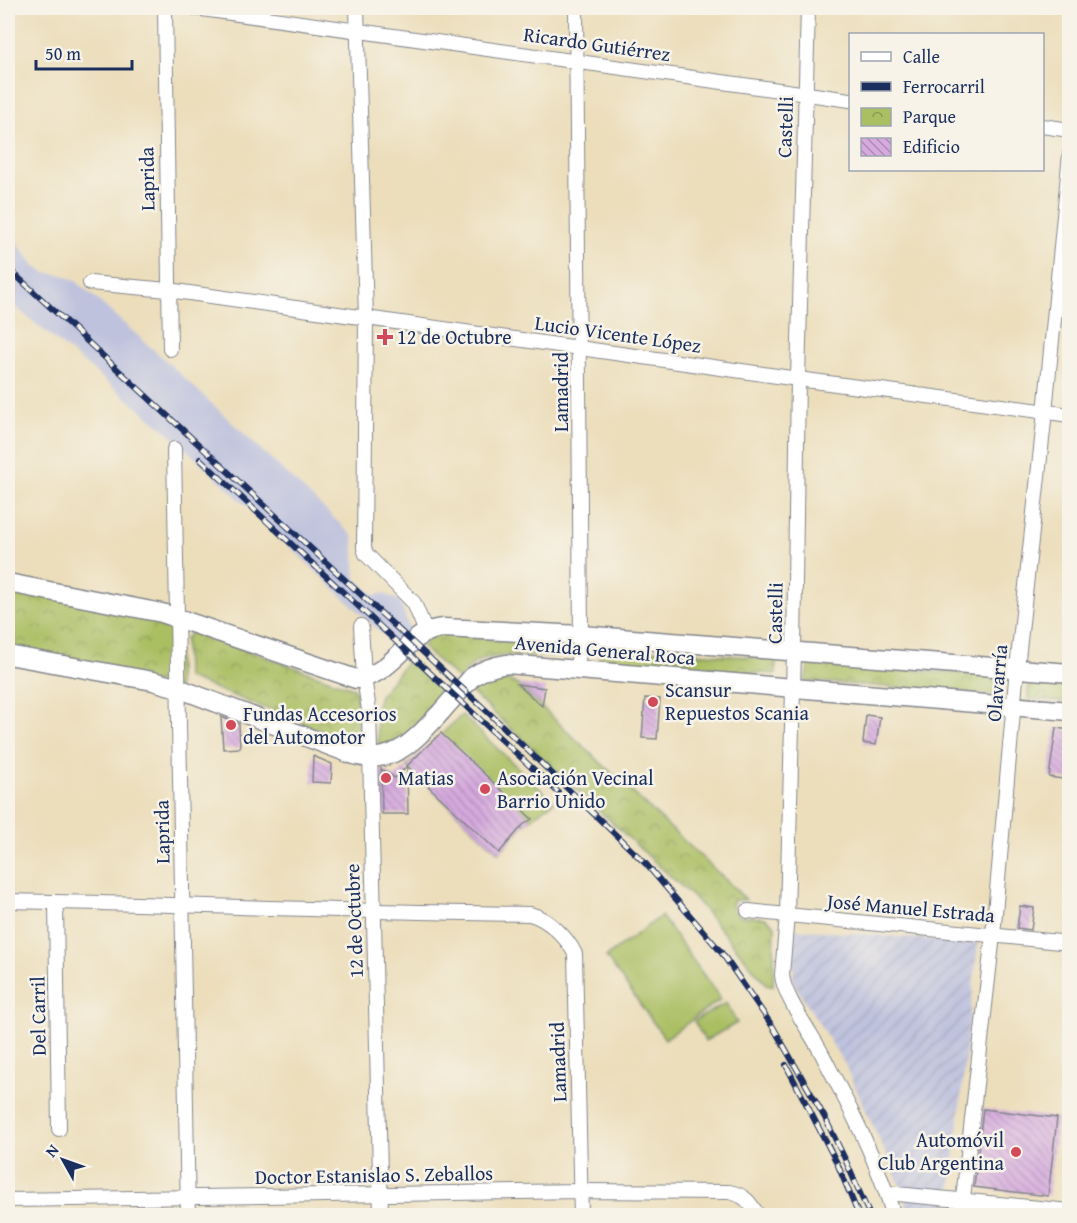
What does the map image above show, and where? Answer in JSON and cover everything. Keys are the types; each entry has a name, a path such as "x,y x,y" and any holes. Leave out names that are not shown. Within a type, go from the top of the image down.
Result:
{"main road":[{"path":"8,583 178,617 349,678 364,678 377,674 426,632"},
{"name":"Avenida General Roca","path":"426,632 444,628 581,635 1070,673"},
{"path":"8,655 153,681 178,688 369,759"},
{"name":"Avenida General Roca","path":"369,759 395,753 409,745 472,677 481,670 507,664 1070,711"}],"street":[{"name":"Laprida","path":"165,8 170,349"},
{"name":"Ricardo Gutiérrez","path":"195,8 358,29 849,100"},
{"path":"357,8 366,318 364,548 366,554 414,603 426,632"},
{"name":"Lamadrid","path":"576,8 581,635 577,669"},
{"name":"Castelli","path":"808,8 798,379 794,651 783,983 862,1131 894,1215"},
{"path":"1044,126 1070,130"},
{"name":"Olavarría","path":"962,1215 993,935 1017,668 1070,154"},
{"name":"Lucio Vicente López","path":"90,283 168,290 1070,415"},
{"name":"Laprida","path":"174,448 188,1215"},
{"name":"12 de Octubre","path":"361,626 364,678 369,710 381,1215"},
{"path":"8,901 374,913"},
{"name":"Del Carril","path":"56,902 59,1129"},
{"name":"José Manuel Estrada","path":"748,911 1070,943"},
{"name":"Lamadrid","path":"374,913 530,915 544,920 569,942 575,954 581,1215"},
{"name":"Doctor Estanislao S. Zeballos","path":"8,1200 581,1191 729,1192 742,1194 758,1215"},
{"path":"887,1193 1070,1211"}],"shaded area":[{"path":"8,230 35,267 46,273 63,275 76,281 163,358 353,536 356,579 375,596 381,593 399,600 412,634 395,646 169,433 8,301"},
{"path":"795,929 978,943 948,1215 909,1215 901,1187 844,1063 793,982"}],"green space":[{"path":"8,583 178,617 178,688 8,655"},
{"path":"193,631 353,688 357,693 359,735 357,739 348,741 188,678 185,639"},
{"path":"439,634 554,644 557,654 483,659 471,666 459,680 422,647 428,638"},
{"path":"600,646 776,659 776,674 598,663"},
{"path":"408,660 443,693 407,734 385,746 378,743 376,709 380,695"},
{"path":"809,663 999,676 998,695 805,681"},
{"path":"503,678 518,685 746,900 734,900 732,906 738,916 766,918 775,926 773,986 766,984 697,901 471,692 486,682"},
{"path":"1029,680 1069,683 1069,702 1028,699"},
{"name":"Asociación Vecinal Barrio Unido","path":"462,715 554,802 523,825 499,853 407,766"},
{"path":"661,916 721,999 665,1039 606,957"},
{"path":"726,1003 737,1023 705,1041 694,1021"}],"building":[{"path":"517,684 545,688 542,706"},
{"path":"645,698 660,699 657,739 642,738"},
{"path":"866,715 880,717 876,745 863,743"},
{"path":"221,717 239,724 240,748 223,749"},
{"path":"1056,728 1070,730 1070,780 1049,777"},
{"name":"Asociación Vecinal Barrio Unido","path":"441,733 532,819 523,825 499,853 407,766"},
{"path":"313,756 332,764 331,783 312,782"},
{"name":"Asociación Vecinal Barrio Unido","path":"407,766 408,814 382,814 381,769 395,778"},
{"path":"1020,906 1034,908 1031,930 1017,928"},
{"name":"Automóvil Club Argentina","path":"983,1109 1057,1118 1048,1196 974,1187"}],"railway":[{"path":"8,268 491,715 646,864 721,952 773,1027 825,1118 870,1216"},
{"path":"200,459 558,792"},
{"path":"786,1065 837,1163 859,1216"}],"place":[{"name":"12 de Octubre","path":"385,337"},
{"name":"Scansur Repuestos Scania","path":"653,702"},
{"name":"Fundas Accesorios del Automotor","path":"231,725"},
{"name":"Matias","path":"386,778"},
{"name":"Asociación Vecinal Barrio Unido","path":"485,789"},
{"name":"Automóvil Club Argentina","path":"1016,1152"}]}
